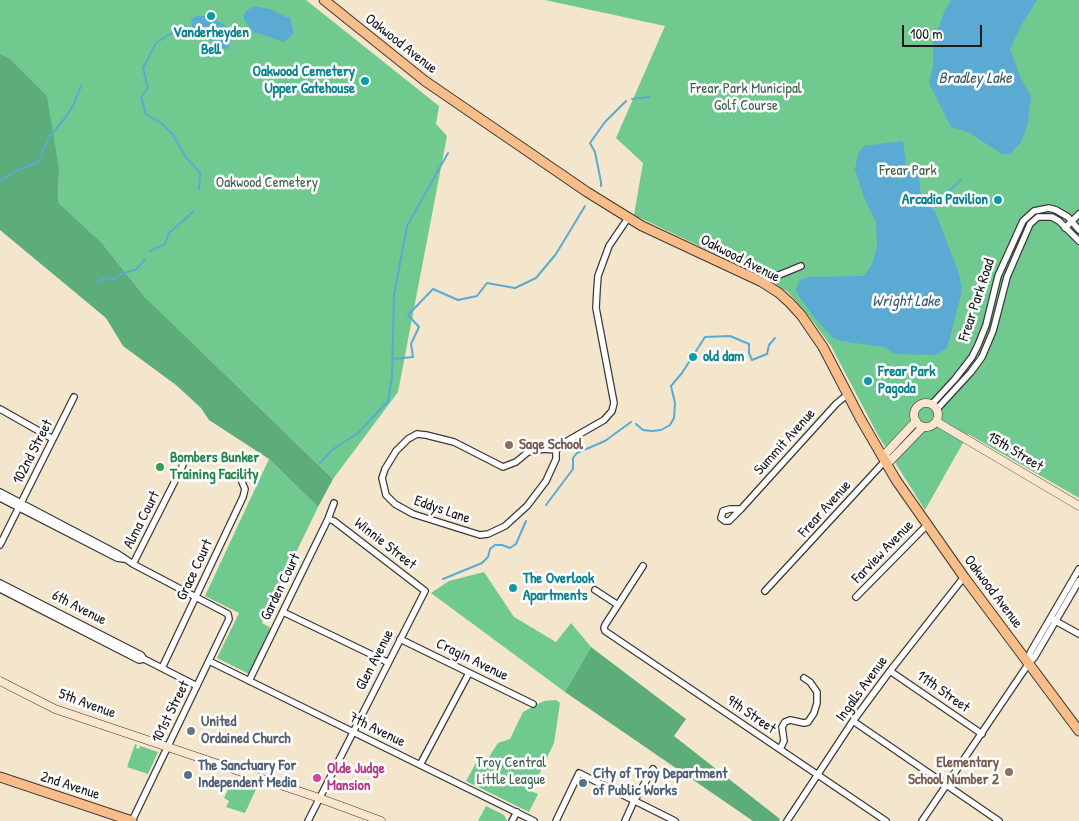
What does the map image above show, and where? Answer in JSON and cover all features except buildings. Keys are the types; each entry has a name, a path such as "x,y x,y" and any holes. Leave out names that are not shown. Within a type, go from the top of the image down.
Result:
{"main road":[{"name":"Oakwood Avenue","path":"324,0 425,81 587,192 628,218 762,282 779,293 801,316 818,340 884,462 927,525 1079,731"},
{"name":"2nd Avenue","path":"0,777 132,821"}],"street":[{"name":"Frear Park Road","path":"934,407 960,373 978,345 986,325 998,276 1023,221 1034,211 1043,208 1056,210 1068,216 1079,230"},
{"path":"1065,228 1079,214"},
{"name":"Frear Park Road","path":"934,407 971,372 982,357 993,330 1006,277 1030,224 1038,217 1048,216 1055,218 1079,241"},
{"path":"556,450 569,440 604,420 612,411 614,403 596,308 598,276 609,246 628,218"},
{"path":"762,282 801,266"},
{"name":"Summit Avenue","path":"742,509 836,404 848,394"},
{"name":"102nd Street","path":"0,545 74,397"},
{"path":"924,403 934,407 939,415 937,422 931,427 923,427 916,421 914,413 924,403"},
{"path":"0,409 54,439"},
{"path":"916,421 886,453 884,462 891,460 923,427"},
{"name":"15th Street","path":"937,422 1079,506"},
{"name":"Eddys Lane","path":"418,434 454,442 503,467 516,462 528,452 544,449 556,450 556,459 541,489 520,513 505,526 488,534 472,534 414,514 395,504 386,495 383,487 382,478 385,469 396,450 408,439 418,434"},
{"name":"Alma Court","path":"134,564 182,467 184,459"},
{"name":"Frear Avenue","path":"765,591 884,462"},
{"name":"Grace Court","path":"162,668 243,497 245,489 242,482"},
{"path":"0,492 117,558 134,564 196,598"},
{"path":"0,498 20,505"},
{"name":"Garden Court","path":"249,681 334,504"},
{"name":"Winnie Street","path":"328,519 334,521 425,591"},
{"name":"Farview Avenue","path":"856,597 927,525"},
{"path":"595,590 618,605 643,566"},
{"path":"922,821 1034,658 1053,620 1078,580 1079,570"},
{"name":"Ingalls Avenue","path":"787,821 853,721 964,577"},
{"name":"6th Avenue","path":"0,583 141,655 144,659 197,686"},
{"name":"6th Avenue","path":"0,588 139,660 144,659"},
{"name":"Glen Avenue","path":"308,821 387,662 425,591"},
{"name":"101st Street","path":"132,821 229,619 228,614 196,598"},
{"name":"9th Street","path":"618,605 604,628 605,631 886,821"},
{"path":"283,612 387,662"},
{"path":"1053,620 1079,634"},
{"name":"Cragin Avenue","path":"400,638 532,704"},
{"name":"7th Avenue","path":"209,661 534,821"},
{"name":"11th Street","path":"890,671 982,734"},
{"path":"420,765 469,673"},
{"path":"780,749 784,741 782,727 785,722 790,720 808,722 814,713 817,703 817,692 810,682 804,678"},
{"name":"5th Avenue","path":"0,681 55,709 168,747"},
{"path":"853,721 999,821"},
{"path":"168,747 381,821"},
{"path":"625,821 634,801 653,769"},
{"path":"556,821 579,774 675,821"},
{"path":"512,821 517,812"}],"green space":[{"name":"Oakwood Cemetery","path":"0,0 306,0 439,106 436,124 447,136 398,392 333,479 145,297 102,243 58,202 59,169 8,57 0,54"},
{"name":"Frear Park","path":"545,0 1079,0 1079,498 968,434 925,510 879,437 831,346 788,292 748,269 634,215 643,163 616,138 665,26"},
{"path":"0,54 8,57 47,96 59,169 58,202 102,243 145,297 333,479 318,507 269,459 209,420 201,408 176,385 123,346 106,318 0,230"},
{"path":"269,459 318,507 262,623 271,628 249,674 217,658 239,613 205,596"},
{"path":"484,572 514,617 556,642 571,623 591,647 565,692 431,593 449,581"},
{"path":"591,647 686,719 674,736 780,819 779,821 753,821 565,692"},
{"name":"Troy Central Little League","path":"556,700 560,703 554,743 531,791 538,794 529,812 466,781 476,763 484,766 498,743 510,739 523,712 544,701"},
{"path":"135,744 137,745 136,748 139,749 140,746 158,752 148,774 127,767"},
{"path":"234,777 258,785 245,813 226,807 229,801 224,798"},
{"path":"486,806 504,815 507,821 478,821"}],"water":[{"name":"Bradley Lake","path":"951,0 1037,0 1010,49 1022,81 1031,96 1028,123 1021,142 1010,154 1002,154 968,132 951,127 929,83 933,65 933,42 945,10"},
{"path":"254,6 273,10 285,17 290,17 293,34 284,42 254,33 244,20 244,15 246,11"},
{"path":"196,16 209,16 226,26 231,41 228,49 222,48 215,42 193,33 191,19"},
{"name":"Wright Lake","path":"903,141 906,164 919,176 924,203 935,211 959,274 962,291 947,348 936,355 895,354 884,347 841,341 832,337 814,317 798,295 796,289 800,280 808,277 864,276 872,264 877,247 876,222 863,195 855,169 858,153 864,146"}],"waterway":[{"path":"184,25 156,43 143,68 148,88 141,97 146,114 161,123 173,135 185,156 200,173 199,189"},
{"path":"0,181 15,171 39,162 48,139 66,117 74,104 81,86"},
{"path":"632,99 650,97"},
{"path":"601,186 595,152 590,143 605,122 626,101"},
{"path":"320,463 332,450 358,433 388,401 392,377 394,295 407,226 448,153"},
{"path":"924,204 932,198 947,193 961,180"},
{"path":"392,359 413,357 411,344 419,327 408,315 433,289 458,300 477,296 487,283 515,288 536,278 556,254 585,206"},
{"path":"150,251 165,244 169,233 194,211"},
{"path":"97,282 106,278 113,279 121,274 137,269 145,259"},
{"path":"636,424 643,430 652,431 661,430 670,425 674,418 675,403 671,386 682,373 705,337 730,336 749,344 749,353 752,360 767,354 769,345 775,338"},
{"path":"546,505 573,469 573,458 577,453 605,441 631,422"},
{"path":"443,579 482,563 488,557 490,549 495,545 510,548 516,544 526,521"}],"place":[{"name":"Vanderheyden Bell","path":"211,16"},
{"name":"Oakwood Cemetery Upper Gatehouse","path":"365,81"},
{"name":"Arcadia Pavilion","path":"998,200"},
{"name":"old dam","path":"693,357"},
{"name":"Frear Park Pagoda","path":"868,381"},
{"name":"Sage School","path":"509,445"},
{"name":"Bombers Bunker Training Facility","path":"160,467"},
{"name":"The Overlook Apartments","path":"513,588"},
{"name":"United Ordained Church","path":"191,731"},
{"name":"Elementary School Number 2","path":"1009,772"},
{"name":"The Sanctuary For Independent Media","path":"188,775"},
{"name":"Olde Judge Mansion","path":"317,778"},
{"name":"City of Troy Department of Public Works","path":"583,783"}],"park label":[{"name":"Frear Park Municipal Golf Course","path":"746,98"}]}
